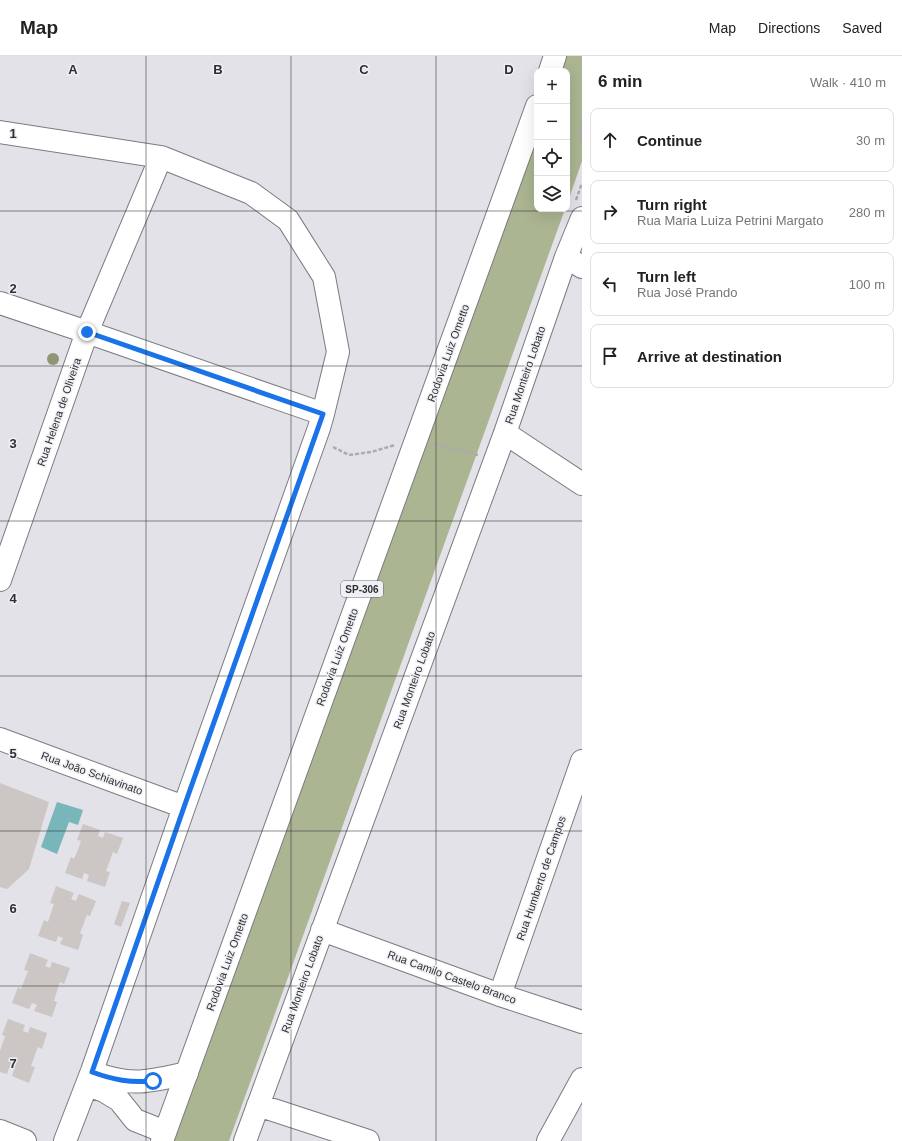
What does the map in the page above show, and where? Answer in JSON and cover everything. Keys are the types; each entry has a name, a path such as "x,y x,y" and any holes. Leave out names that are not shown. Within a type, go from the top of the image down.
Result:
{"street":[{"path":"551,68 555,56"},
{"name":"Rodovia Luiz Ometto","path":"163,1137 534,114"},
{"path":"0,132 161,157 251,193 288,220 324,277 338,352 323,414 184,807 90,1079 65,1141"},
{"name":"Rua Helena de Oliveira","path":"0,580 87,332 161,157"},
{"name":"Rua Monteiro Lobato","path":"245,1141 505,433 574,262 582,218"},
{"path":"0,303 323,414"},
{"path":"505,433 582,484"},
{"name":"Rua João Schiavinato","path":"0,739 184,807"},
{"name":"Rua Humberto de Campos","path":"500,995 582,761"},
{"name":"Rua Camilo Castelo Branco","path":"322,930 500,995 582,1022"},
{"path":"90,1079 136,1082 153,1081 187,1073"},
{"path":"90,1079 104,1091 119,1100 135,1120 163,1137"},
{"path":"548,1141 582,1079"},
{"path":"258,1105 368,1141"},
{"path":"0,1131 25,1141"}],"path":[{"path":"582,121 580,133 582,141"}],"green space":[{"path":"566,56 582,56 582,161 570,195 570,68 561,68"},
{"path":"534,142 534,212 564,212 229,1141 167,1141"}],"water":[{"path":"57,802 83,810 78,825 69,822 57,854 41,847"}],"building":[{"path":"0,783 49,802 29,869 7,889 0,887"},
{"path":"83,824 100,830 98,836 103,838 105,832 123,838 117,854 113,852 106,871 110,872 105,887 87,881 89,875 84,873 82,879 65,873 71,857 74,859 77,852 81,841 77,840"},
{"path":"56,886 74,893 71,899 76,901 79,894 96,901 90,916 87,915 80,933 83,935 78,950 60,944 63,938 58,936 56,942 38,936 44,920 48,922 54,904 50,903"},
{"path":"122,901 130,903 121,927 114,924"},
{"path":"30,953 48,960 45,966 50,968 52,962 70,968 64,984 60,982 54,1001 57,1002 52,1017 34,1011 37,1005 32,1003 29,1009 12,1003 18,987 21,989 28,971 24,970"},
{"path":"8,1019 25,1025 23,1031 28,1033 30,1027 47,1033 42,1049 38,1047 36,1052 31,1066 35,1067 29,1083 12,1076 14,1070 9,1068 7,1074 0,1072 0,1051 5,1036 2,1035"}],"route":[{"path":"87,332 323,414 92,1072 117,1080 136,1082 153,1081"}]}
